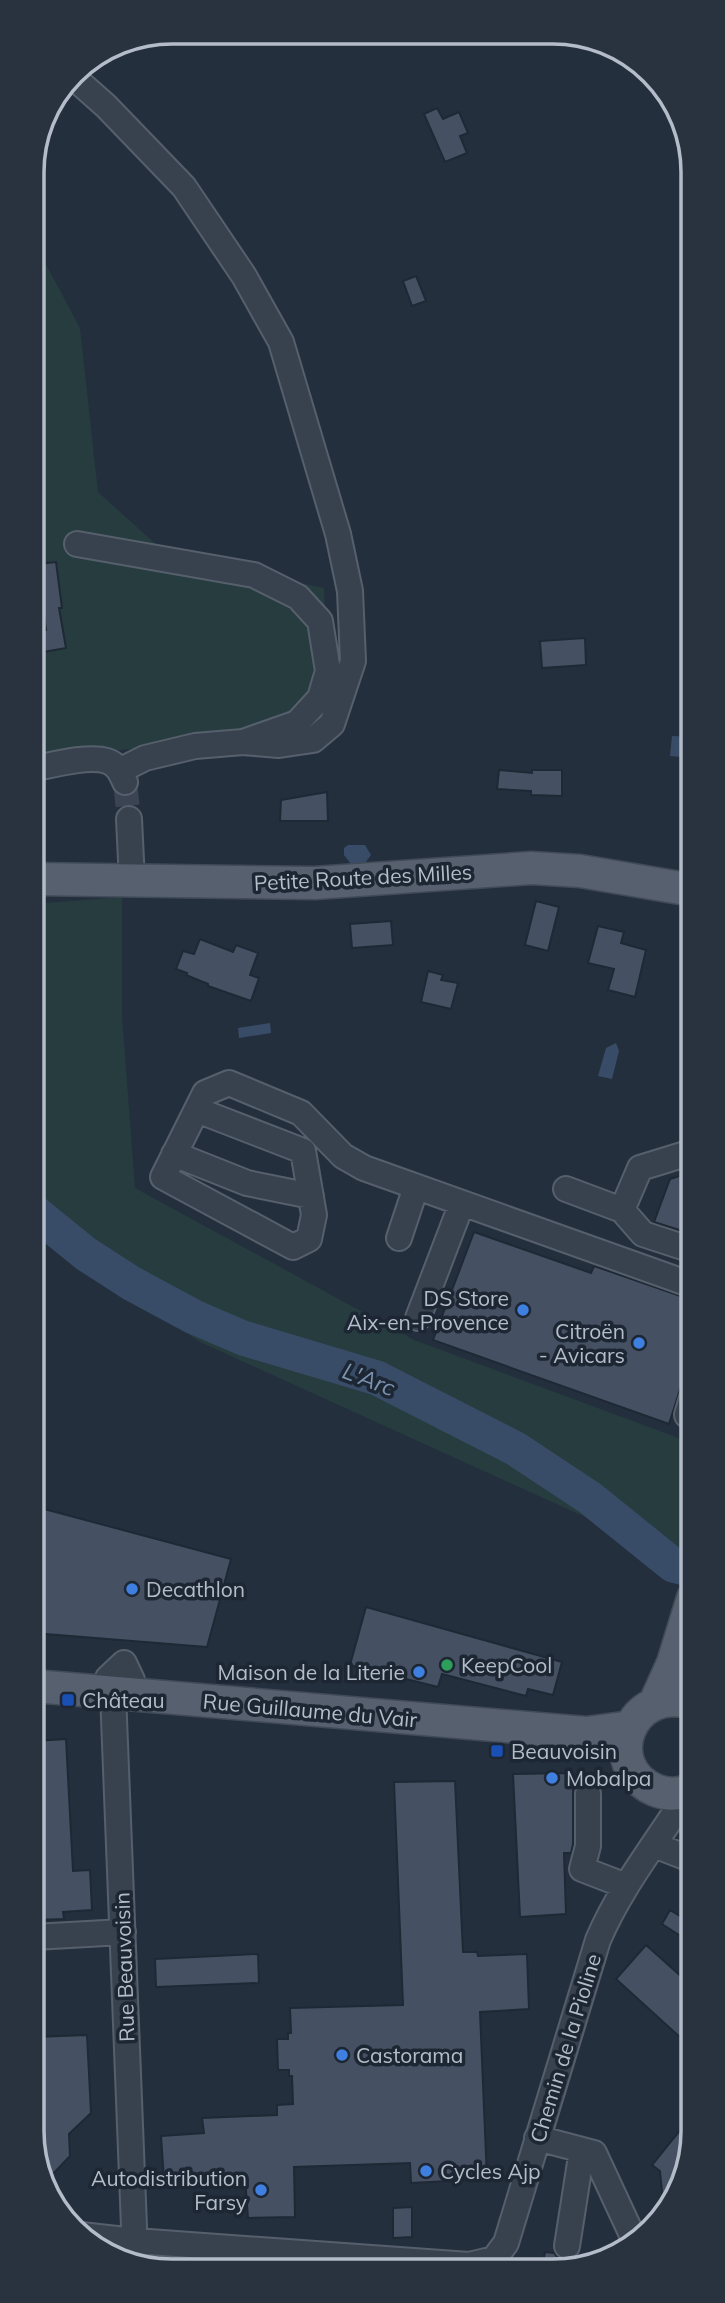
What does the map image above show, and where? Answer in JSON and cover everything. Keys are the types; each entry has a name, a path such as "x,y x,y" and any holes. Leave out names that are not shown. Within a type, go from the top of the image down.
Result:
{"main road":[{"name":"Petite Route des Milles","path":"44,879 315,883 531,868 580,871 681,888"},
{"path":"655,1703 681,1640"},
{"path":"680,1643 681,1653"},
{"name":"Rue Guillaume du Vair","path":"44,1687 586,1733 631,1727"},
{"path":"628,1760 627,1737 645,1709 655,1703 681,1700"},
{"name":"Rue Guillaume du Vair","path":"586,1733 628,1760 640,1780 649,1787"},
{"path":"649,1787 662,1792 681,1792"}],"street":[{"path":"44,767 89,760 109,761 123,776 145,758 195,746 243,742 279,745 313,740 332,724 354,661 350,591 338,534 281,342 244,276 184,187 106,106 80,83"},
{"path":"77,544 254,575 298,597 320,621 328,671 320,698 297,723 243,742"},
{"path":"129,819 132,881"},
{"path":"197,1110 303,1151 314,1215 309,1239 293,1247 163,1177 205,1093 229,1083 301,1113 343,1156 364,1168 681,1281"},
{"path":"174,1154 247,1183 311,1196"},
{"path":"622,1210 640,1168 681,1155"},
{"path":"399,1238 416,1187"},
{"path":"566,1189 622,1210 643,1234 681,1246"},
{"path":"418,1318 462,1203"},
{"name":"Rue Beauvoisin","path":"116,1694 133,2252"},
{"path":"649,1787 655,1816 654,1845 681,1855"},
{"path":"589,1794 588,1846 582,1870 626,1885"},
{"name":"Chemin de la Pioline","path":"494,2259 506,2243 598,1940 608,1915 681,1805"},
{"path":"44,1936 123,1932"},
{"path":"537,2138 594,2153 631,2233"},
{"path":"567,2246 582,2150"},
{"name":"Chemin de la Pioline","path":"133,2252 314,2259"}],"green space":[{"path":"44,260 80,328 98,492 170,557 324,588 327,694 291,738 44,755"},
{"path":"122,897 122,1016 135,1188 414,1340 681,1439 681,1559 677,1573 596,1522 200,1342 44,1235 44,903"}],"water":[{"path":"672,736 681,736 681,757 670,756"},
{"path":"348,845 365,845 371,855 365,863 351,864 344,855 344,848"},
{"path":"270,1023 271,1033 239,1038 238,1028"},
{"path":"616,1043 619,1051 612,1079 598,1076 606,1048"}],"building":[{"path":"437,108 443,119 459,112 468,133 460,136 467,153 445,162 424,114"},
{"path":"416,276 426,301 412,306 403,281"},
{"path":"56,562 62,608 59,608 66,648 44,652 46,630 44,563"},
{"path":"585,638 586,665 542,668 540,641"},
{"path":"499,770 532,773 532,770 562,770 562,796 531,795 531,791 497,789"},
{"path":"327,792 328,821 280,821 281,800"},
{"path":"536,901 559,907 548,951 525,945"},
{"path":"391,921 393,945 352,948 350,924"},
{"path":"598,926 624,932 621,943 646,950 635,997 608,990 614,969 588,963"},
{"path":"200,939 233,952 236,945 258,953 250,975 259,978 251,1001 208,986 176,969 183,951 194,954"},
{"path":"428,971 443,975 441,980 458,983 451,1009 421,1002"},
{"path":"681,1176 681,1231 654,1222 670,1179"},
{"path":"474,1232 591,1273 594,1266 681,1296 681,1386 669,1424 433,1340"},
{"name":"Decathlon","path":"44,1509 231,1559 207,1647 44,1634"},
{"path":"366,1607 562,1662 553,1695 528,1689 526,1696 442,1674 438,1687 350,1665"},
{"path":"66,1739 73,1871 90,1870 92,1910 63,1912 64,1919 44,1920 44,1740"},
{"path":"573,1773 573,1844 571,1853 564,1853 566,1914 520,1917 513,1774"},
{"path":"455,1781 463,1952 477,1952 478,1956 527,1954 529,2009 480,2012 487,2179 411,2183 410,2163 294,2167 295,2217 248,2218 245,2177 164,2180 161,2136 204,2133 202,2118 277,2115 277,2105 293,2104 292,2076 289,2076 289,2070 278,2070 277,2039 288,2039 288,2033 291,2033 290,2008 403,2005 394,1782"},
{"path":"670,1910 681,1917 681,1936 662,1924"},
{"path":"646,1945 681,1976 681,2038 616,1979"},
{"path":"258,1954 259,1983 156,1987 155,1959"},
{"path":"87,2035 91,2113 69,2134 70,2156 52,2175 46,2157 44,2132 44,2037"},
{"path":"681,2129 679,2157 672,2181 663,2198 660,2171 652,2165"},
{"path":"412,2207 412,2237 393,2238 393,2208"},
{"path":"545,2252 554,2253 560,2259 554,2259 544,2259"}],"waterway":[{"name":"L'Arc","path":"44,1220 86,1254 131,1283 194,1317 243,1338 377,1378 516,1449 590,1498 673,1565 681,1567"}],"tunnel":[{"path":"125,782 129,819"}],"place":[{"name":"DS Store Aix-en-Provence","path":"523,1310"},
{"name":"Citroën - Avicars","path":"639,1343"},
{"name":"Decathlon","path":"132,1589"},
{"name":"KeepCool","path":"447,1665"},
{"name":"Maison de la Literie","path":"419,1672"},
{"name":"Château","path":"68,1700"},
{"name":"Beauvoisin","path":"497,1751"},
{"name":"Mobalpa","path":"552,1778"},
{"name":"Castorama","path":"342,2055"},
{"name":"Cycles Ajp","path":"426,2171"},
{"name":"Autodistribution Farsy","path":"261,2190"}]}
